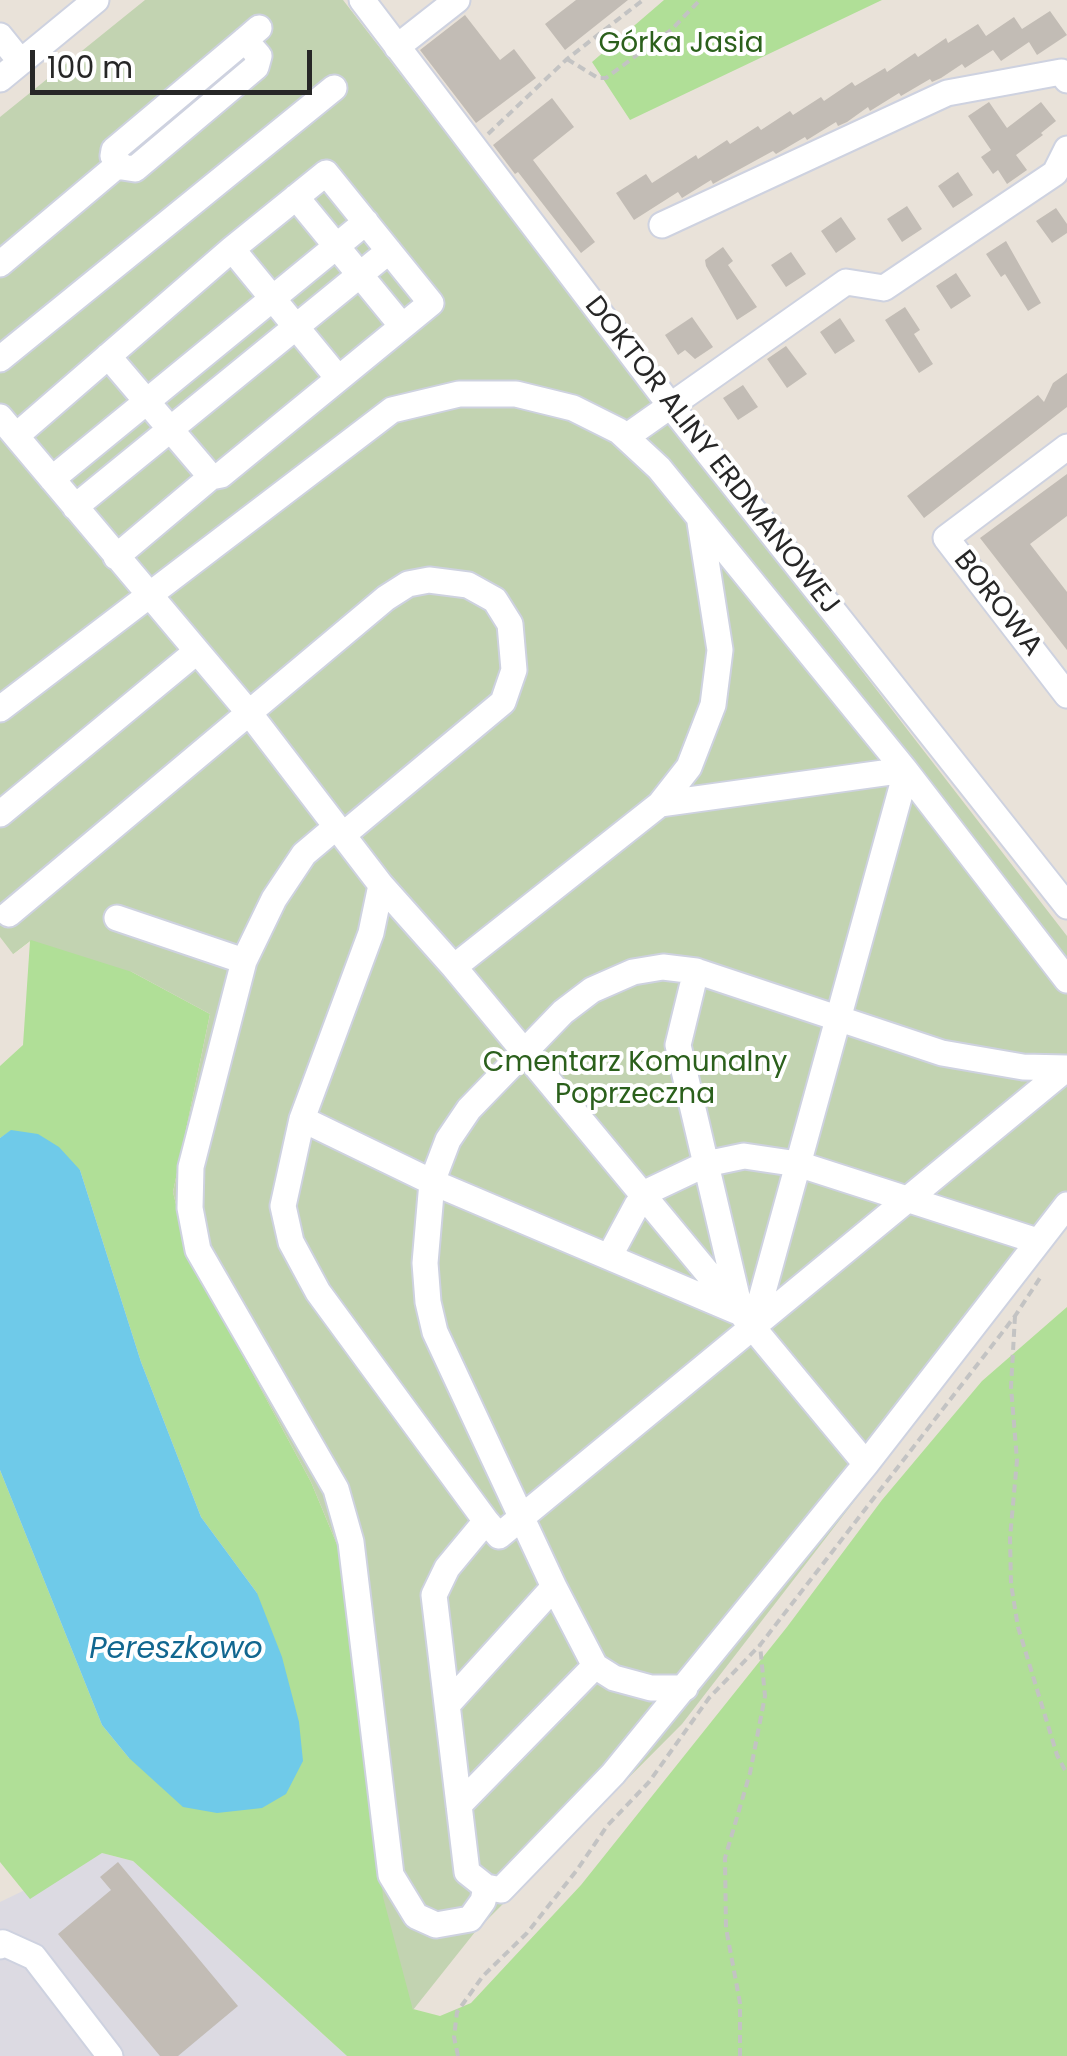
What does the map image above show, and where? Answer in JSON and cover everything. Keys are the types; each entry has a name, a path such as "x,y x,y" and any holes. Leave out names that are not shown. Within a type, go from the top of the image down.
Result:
{"street":[{"path":"0,79 96,0"},
{"name":"DOKTOR ALINY ERDMANOWEJ","path":"362,0 670,405 1067,906"},
{"path":"397,47 457,0"},
{"path":"0,264 119,164 134,169 256,67 259,56 252,34"},
{"path":"0,36 21,62"},
{"path":"662,226 947,93 1061,72 1067,80"},
{"path":"0,359 334,88"},
{"path":"626,436 846,282 884,288 1055,173 1067,149"},
{"path":"116,557 431,303 326,173 108,356 8,426 146,594 250,714 382,886 454,966 866,1464"},
{"path":"296,197 402,326"},
{"path":"52,479 366,222"},
{"path":"232,249 338,378"},
{"path":"75,507 389,250"},
{"path":"108,356 212,476"},
{"path":"0,709 392,410 459,394 516,394 573,408 626,436 659,468 906,771 1067,980"},
{"name":"BOROWA","path":"1067,447 946,538 1067,694"},
{"path":"454,966 660,804 688,766 712,705 720,650 700,519"},
{"path":"9,914 386,598 408,584 430,580 468,584 495,600 510,624 514,670 503,702 340,831 304,854 274,899 244,960 191,1167 190,1208 198,1250 336,1489 352,1542 390,1875 416,1916 436,1925 470,1919 483,1901 486,1887"},
{"path":"0,814 196,652"},
{"path":"660,804 906,771"},
{"path":"747,1321 798,1164 906,771"},
{"path":"382,886 371,933 302,1119 284,1206 291,1242 318,1292 499,1536 747,1321 908,1199 1067,1068"},
{"path":"118,918 244,960"},
{"path":"685,1688 651,1688 614,1678 595,1666 554,1587 436,1332 425,1263 432,1182 448,1140 469,1109 563,1012 592,990 633,972 663,966 696,971 942,1053 1004,1064 1067,1068"},
{"path":"696,971 678,1045 747,1321"},
{"path":"302,1119 432,1182 747,1321"},
{"path":"609,1257 637,1205 651,1190 706,1164 744,1156 798,1164 1037,1241"},
{"path":"486,1520 447,1568 434,1595 467,1872 486,1887 500,1890 613,1774 685,1688 866,1464 1067,1205"},
{"path":"448,1704 554,1587"},
{"path":"459,1804 595,1666"},
{"path":"0,1946 3,1943 34,1957 110,2056"}],"path":[{"path":"472,149 567,59 643,0"},
{"path":"567,59 598,78 606,78 671,30 700,0"},
{"path":"458,2056 454,2037 457,2012 483,1976 527,1933 578,1870 607,1826 649,1782 708,1698 760,1644 1016,1316 1045,1271"},
{"path":"1016,1316 1011,1387 1017,1460 1010,1538 1011,1584 1018,1627 1057,1755 1067,1774"},
{"path":"740,2056 740,2003 726,1928 724,1858 750,1774 765,1696 760,1644"}],"shaded area":[{"path":"102,1853 133,1861 347,2056 0,2056 0,1902"}],"green space":[{"name":"Cmentarz Komunalny Poprzeczna","path":"145,0 343,0 1067,936 1067,1226 682,1724 475,1932 413,2010 383,1897 348,1571 311,1482 188,1254 173,1192 210,1014 132,972 31,940 13,954 0,937 0,117"},
{"name":"Górka Jasia","path":"664,0 882,0 630,120 592,62"},
{"path":"33,898 132,972 210,1014 173,1192 188,1254 311,1482 348,1571 413,2009 440,2016 471,2003 581,1885 787,1627 882,1500 982,1381 1067,1307 1067,2056 347,2056 133,1861 102,1853 30,1899 0,1862 0,1470 102,1725 129,1758 257,1593 201,1517 141,1362 80,1170 11,1131 0,1138 0,1066 23,1045 30,941 13,954"}],"water":[{"name":"Pereszkowo","path":"11,1130 38,1134 59,1147 80,1170 141,1362 201,1517 257,1593 282,1657 299,1722 303,1761 286,1794 262,1808 217,1813 183,1807 129,1758 102,1725 0,1470 0,1138"}],"building":[{"path":"576,0 628,0 565,50 545,24"},
{"path":"1050,11 1067,35 1037,55 1029,42 1001,61 993,50 965,68 962,64 870,111 868,107 847,122 838,126 836,122 807,140 805,137 776,154 773,151 682,198 678,192 634,220 616,193 646,174 652,183 696,155 698,159 758,126 761,130 821,97 824,101 852,82 855,86 885,68 887,72 915,53 918,57 946,38 948,43 978,24 986,36 1014,17 1022,29"},
{"path":"465,15 500,60 514,49 536,78 476,123 420,50"},
{"path":"552,98 574,127 533,160 595,242 581,253 493,145"},
{"path":"989,102 1007,128 1041,102 1056,121 1016,155 1027,170 1007,184 998,170 993,174 981,157 991,150 968,116"},
{"path":"958,172 973,195 953,208 938,186"},
{"path":"907,206 922,229 902,242 887,219"},
{"path":"1056,208 1067,224 1067,233 1052,243 1036,221"},
{"path":"841,217 856,239 836,253 821,231"},
{"path":"1006,241 1041,303 1028,311 1005,274 1001,277 986,254"},
{"path":"723,247 733,261 728,265 757,307 737,320 706,266 705,260"},
{"path":"791,252 806,274 786,287 771,265"},
{"path":"956,273 971,296 951,309 936,286"},
{"path":"905,307 920,330 914,334 933,364 919,373 885,320"},
{"path":"692,317 713,347 695,359 685,350 678,355 665,335"},
{"path":"840,318 855,341 835,354 820,332"},
{"path":"786,346 807,374 787,388 767,359"},
{"path":"1067,373 1067,407 924,518 907,496 1038,395 1044,402 1053,383"},
{"path":"743,385 758,407 738,420 723,398"},
{"path":"1067,474 1067,516 1030,544 1067,592 1067,650 980,538"},
{"path":"118,1862 238,2006 178,2056 160,2056 58,1934 111,1890 100,1877"}]}
